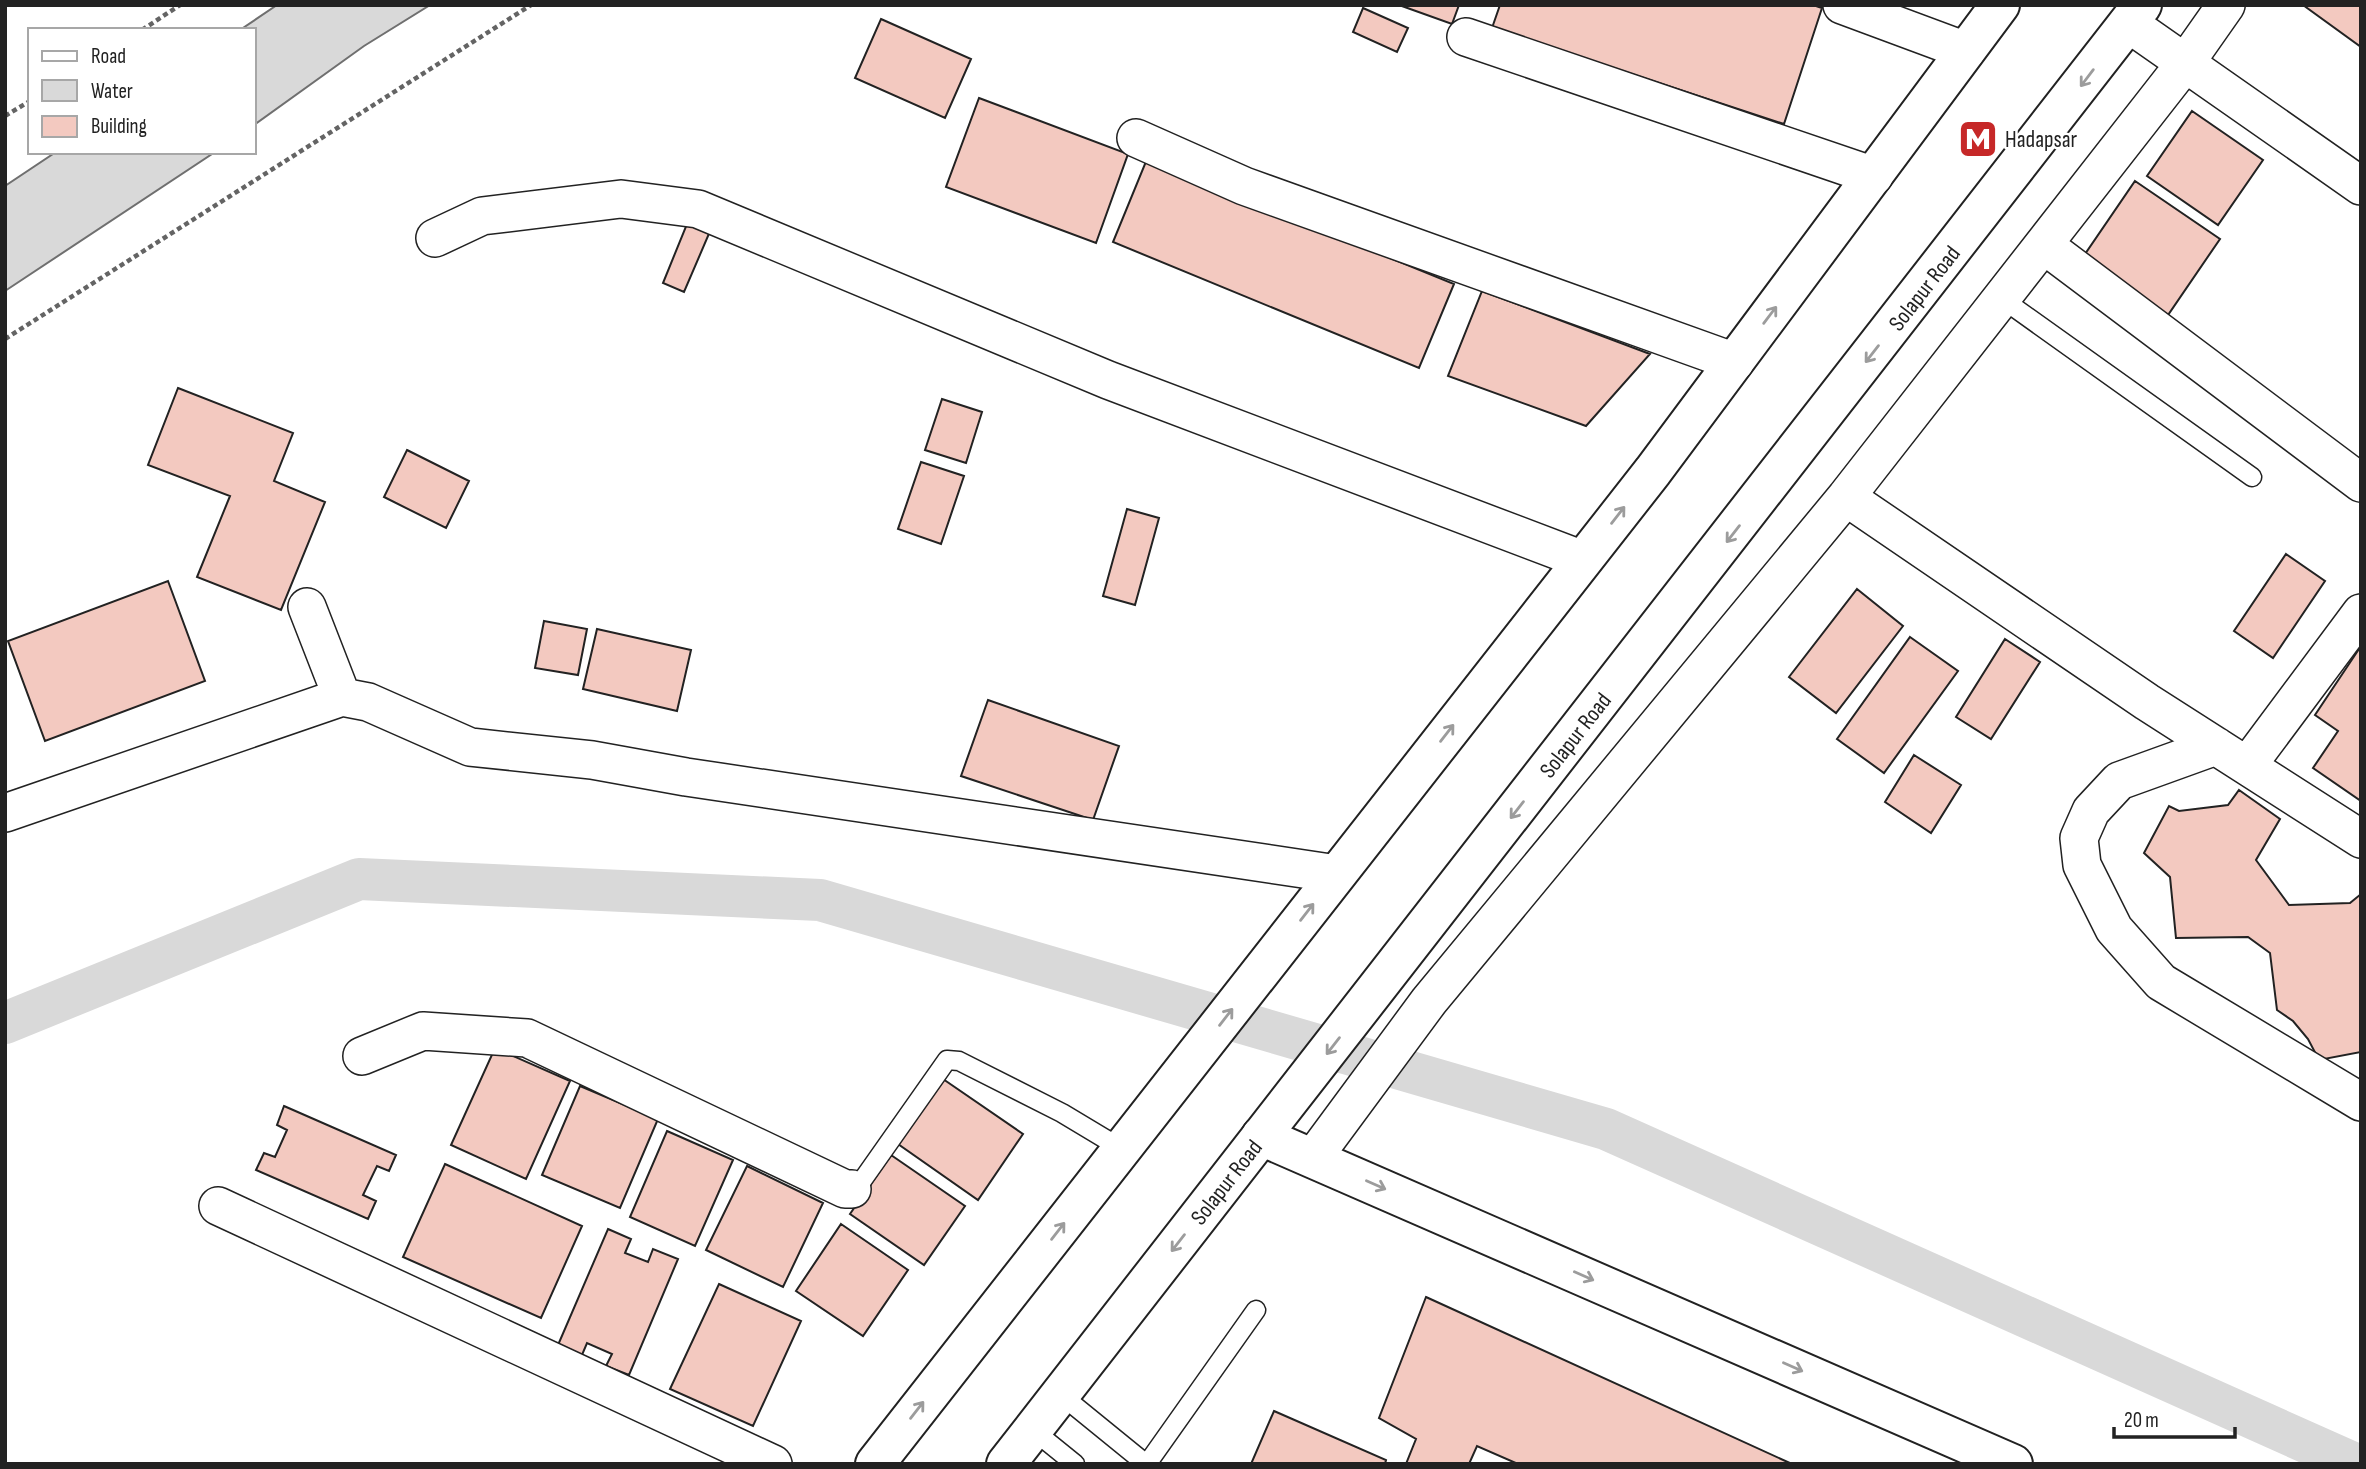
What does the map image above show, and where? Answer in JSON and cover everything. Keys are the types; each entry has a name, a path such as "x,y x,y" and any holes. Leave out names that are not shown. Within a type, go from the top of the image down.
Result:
{"main road":[{"path":"874,1464 1735,362 1966,51 1992,7"},
{"name":"Solapur Road","path":"1006,1464 2135,14"},
{"path":"1261,1136 2013,1464"}],"street":[{"path":"1842,5 1966,51"},
{"path":"1313,1158 1421,1012 1846,497 2186,62 2226,5"},
{"path":"2135,14 2186,62 2361,186"},
{"path":"1466,37 1874,176"},
{"path":"1136,138 1244,186 1735,362"},
{"path":"435,238 482,216 621,199 698,209 1108,380 1583,559"},
{"path":"2044,245 2361,483"},
{"path":"1846,497 2216,746 2361,839"},
{"path":"307,607 342,697"},
{"path":"2247,766 2361,613"},
{"path":"5,813 342,697 368,702 470,747 592,760 686,778 1337,874"},
{"path":"2216,746 2119,781 2091,811 2079,838 2082,865 2114,929 2161,982 2361,1102"},
{"path":"1377,990 1421,1012"},
{"path":"362,1056 423,1031 527,1038 845,1189 852,1189"},
{"path":"218,1206 773,1464"}],"lane":[{"path":"2001,298 2252,477"},
{"path":"852,1189 859,1185 947,1060 959,1060 971,1066 1062,1113 1122,1149"},
{"path":"1060,1394 1147,1464 1256,1310"},
{"path":"1033,1430 1075,1464"}],"path":[{"path":"145,28 180,5"},
{"path":"5,339 531,5"},
{"path":"5,116 28,102"}],"water":[{"path":"277,5 430,5 364,46 256,124 256,28 243,28"},
{"path":"53,154 212,154 5,291 5,186"}],"building":[{"path":"1399,5 1459,5 1452,24"},
{"path":"1500,5 1813,5 1822,8 1784,124 1492,28"},
{"path":"2303,5 2361,5 2361,47"},
{"path":"1363,8 1408,28 1397,52 1353,32"},
{"path":"881,19 971,59 945,118 855,78"},
{"path":"979,98 1128,154 1096,243 946,187"},
{"path":"2192,111 2263,160 2218,225 2147,176"},
{"path":"1147,159 1454,284 1419,368 1113,242"},
{"path":"2135,181 2220,239 2168,315 2083,257"},
{"path":"689,219 711,229 684,292 663,283"},
{"path":"1482,291 1650,354 1586,426 1448,376"},
{"path":"178,388 293,433 274,481 325,502 281,610 197,577 230,496 148,465"},
{"path":"942,399 982,412 966,463 925,450"},
{"path":"407,450 469,481 446,528 384,497"},
{"path":"921,462 964,476 941,544 898,529"},
{"path":"1127,509 1159,518 1135,605 1103,596"},
{"path":"2286,554 2325,581 2273,658 2234,631"},
{"path":"168,581 205,681 45,741 8,641"},
{"path":"1857,589 1903,626 1836,713 1789,677"},
{"path":"544,621 587,629 578,675 535,668"},
{"path":"597,629 691,650 677,711 583,689"},
{"path":"1910,637 1958,671 1884,773 1837,739"},
{"path":"2005,639 2040,662 1991,739 1956,717"},
{"path":"2361,646 2361,801 2313,768 2338,731 2315,715"},
{"path":"988,700 1119,746 1093,820 961,776"},
{"path":"1914,755 1961,785 1931,833 1885,802"},
{"path":"2239,790 2280,819 2256,860 2289,905 2350,903 2361,894 2361,1052 2319,1060 2308,1039 2293,1021 2277,1010 2270,953 2248,937 2176,938 2170,877 2144,853 2169,806 2179,811 2228,805"},
{"path":"495,1048 570,1081 526,1179 451,1145"},
{"path":"943,1079 1023,1134 978,1200 898,1144"},
{"path":"580,1086 658,1119 620,1208 542,1175"},
{"path":"284,1106 396,1155 389,1171 377,1166 363,1195 376,1201 368,1219 256,1170 264,1153 275,1157 287,1130 277,1125"},
{"path":"667,1131 733,1160 695,1246 630,1217"},
{"path":"891,1155 965,1206 924,1265 850,1214"},
{"path":"445,1164 582,1226 541,1318 403,1257"},
{"path":"747,1166 823,1203 783,1287 706,1250"},
{"path":"841,1224 908,1270 863,1336 796,1291"},
{"path":"608,1229 631,1239 625,1253 648,1262 653,1249 678,1259 629,1375 606,1366 612,1354 587,1343 582,1355 558,1345"},
{"path":"719,1284 801,1321 753,1426 670,1389"},
{"path":"1426,1297 1792,1464 1518,1464 1477,1446 1469,1464 1406,1464 1416,1439 1379,1418"},
{"path":"1274,1411 1386,1460 1385,1464 1251,1464"}],"waterway":[{"path":"5,1023 359,879 820,900 1606,1129 2355,1464"}],"place":[{"name":"Hadapsar","path":"1978,139"}]}
